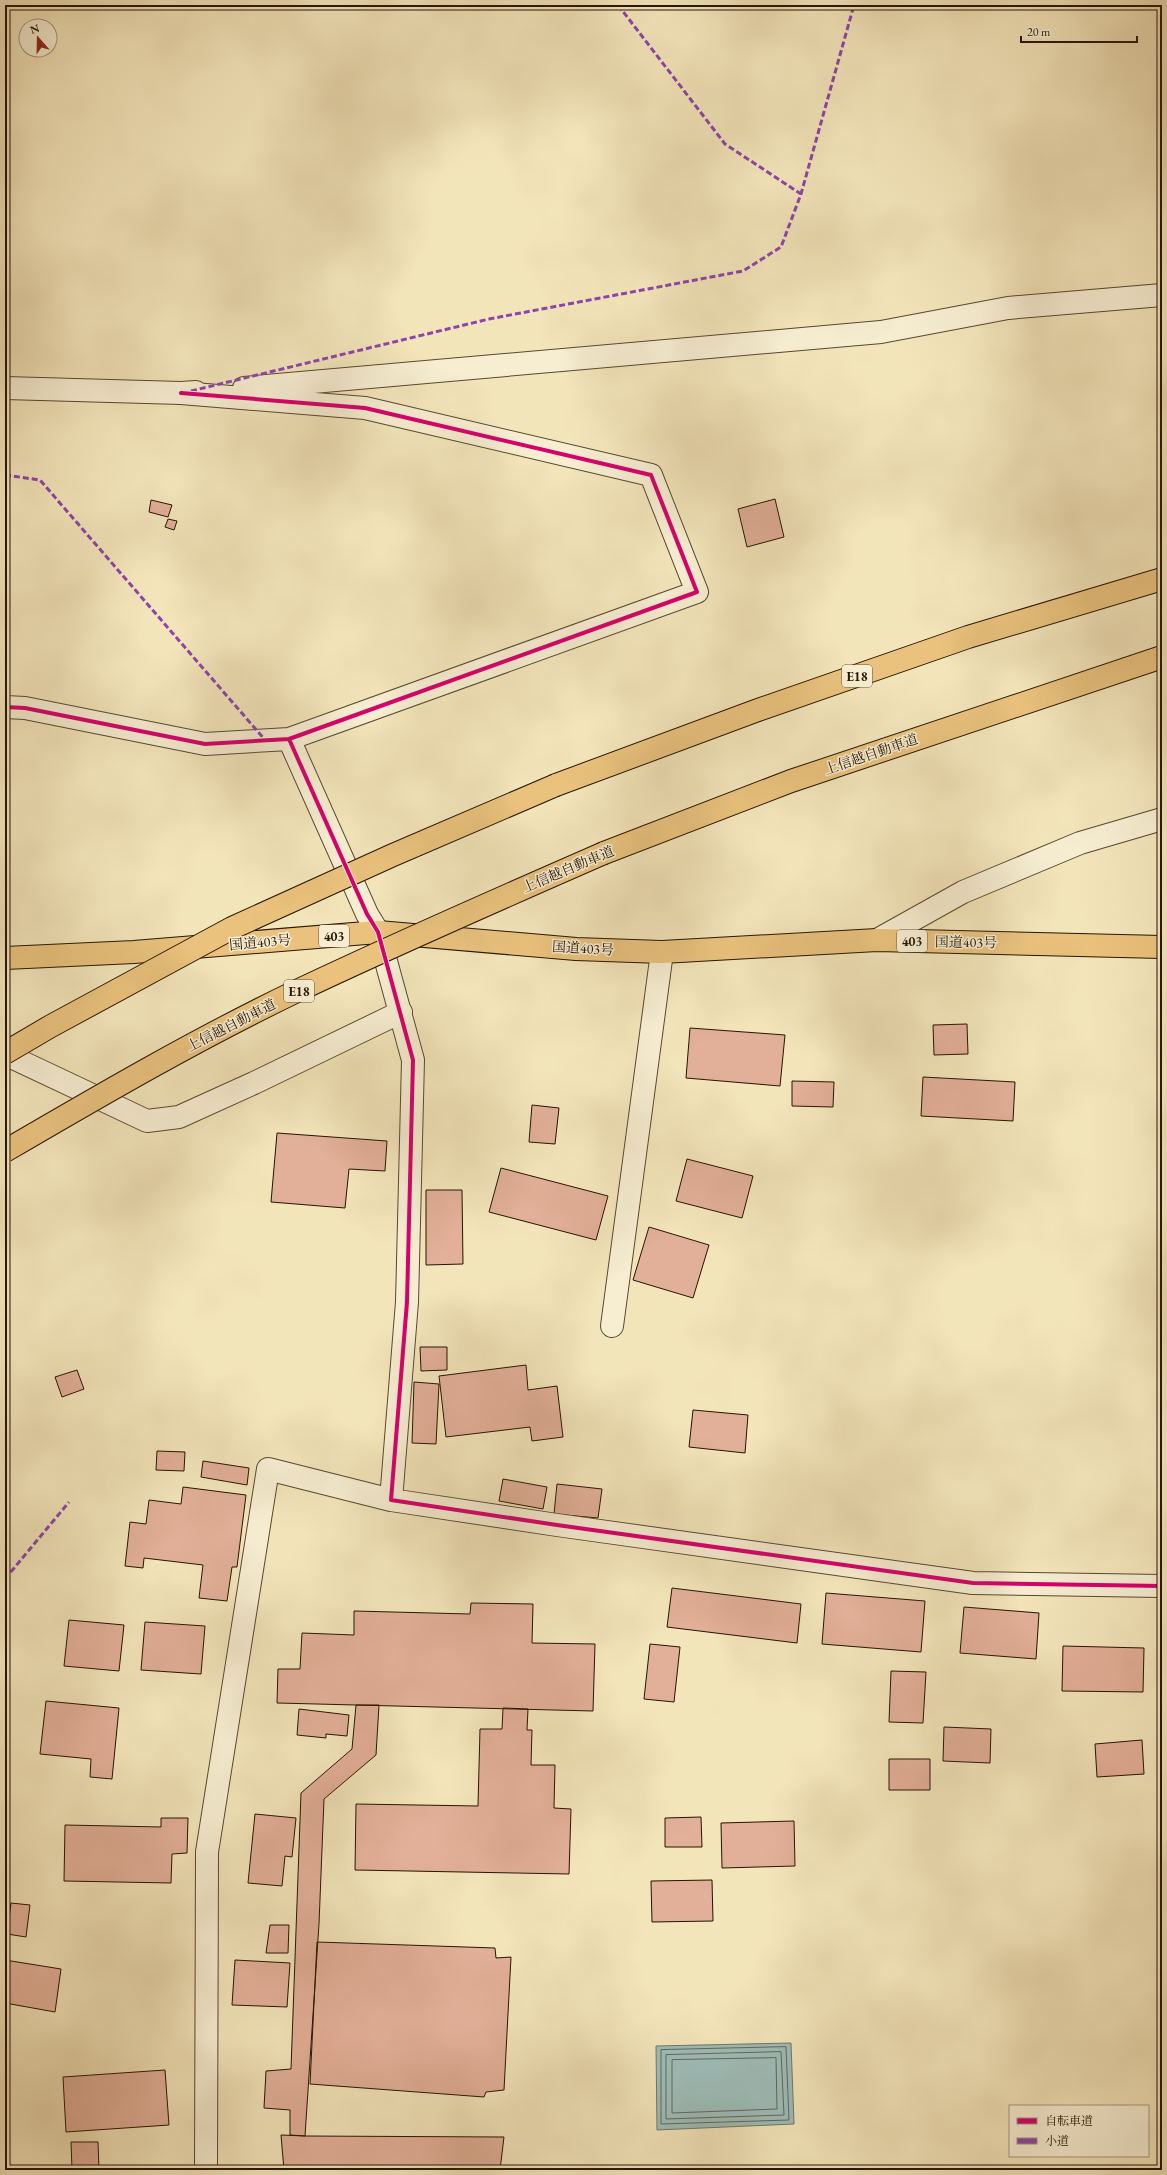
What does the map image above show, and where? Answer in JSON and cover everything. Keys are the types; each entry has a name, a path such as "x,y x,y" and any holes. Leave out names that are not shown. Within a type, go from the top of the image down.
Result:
{"highway":[{"name":"E18","path":"5,1054 51,1026 232,928 393,855 556,785 758,710 968,637 1162,579"},
{"name":"上信越自動車道","path":"5,1151 141,1072 296,992 449,921 604,854 791,781 1162,657"},
{"name":"国道403号","path":"5,958 134,952 378,932 576,949 662,952 877,940 1162,947"}],"street":[{"path":"181,393 881,332 1008,308 1162,295"},
{"path":"5,388 181,393 365,408 650,474 697,592 289,739 205,744 25,708 5,706"},
{"path":"289,739 367,914 378,932 402,1012 413,1060 407,1302 391,1500"},
{"path":"877,940 963,892 1080,843 1162,819"},
{"path":"612,1326 636,1157 662,952"},
{"path":"5,1054 147,1121 179,1117 402,1012"},
{"path":"206,2170 207,1852 268,1469 391,1500 557,1525 973,1583 1162,1586"}],"water":[{"path":"791,2043 794,2124 657,2130 656,2046"}],"building":[{"path":"775,499 784,537 747,547 738,509"},
{"path":"151,500 172,505 168,517 149,512"},
{"path":"168,519 177,521 174,530 165,527"},
{"path":"967,1024 968,1054 934,1055 933,1025"},
{"path":"690,1028 785,1035 780,1086 686,1078"},
{"path":"923,1077 1015,1082 1013,1121 921,1116"},
{"path":"792,1081 834,1082 833,1107 792,1106"},
{"path":"532,1105 559,1108 555,1144 529,1142"},
{"path":"277,1133 387,1141 385,1171 349,1169 345,1208 271,1202"},
{"path":"687,1159 753,1176 742,1218 676,1201"},
{"path":"501,1168 608,1196 596,1240 489,1212"},
{"path":"426,1190 462,1190 463,1264 426,1265"},
{"path":"649,1227 709,1245 693,1298 633,1280"},
{"path":"420,1347 447,1347 447,1370 421,1371"},
{"path":"526,1365 528,1390 557,1386 563,1437 532,1441 530,1427 446,1437 439,1376"},
{"path":"77,1370 84,1389 62,1397 55,1377"},
{"path":"414,1382 439,1384 436,1444 412,1443"},
{"path":"693,1410 748,1415 745,1453 689,1447"},
{"path":"157,1451 185,1452 184,1471 156,1470"},
{"path":"203,1461 249,1468 247,1485 201,1477"},
{"path":"503,1479 547,1487 543,1509 499,1501"},
{"path":"557,1484 602,1489 598,1518 554,1514"},
{"path":"183,1487 246,1495 237,1567 232,1567 227,1601 199,1598 203,1565 144,1558 143,1568 125,1566 130,1522 146,1524 149,1500 181,1504"},
{"path":"672,1588 801,1604 797,1643 667,1627"},
{"path":"826,1593 925,1601 921,1652 822,1644"},
{"path":"471,1603 533,1604 532,1643 595,1644 593,1711 277,1703 278,1669 300,1669 302,1633 354,1635 354,1611 470,1614"},
{"path":"964,1607 1039,1613 1036,1659 960,1653"},
{"path":"69,1620 124,1625 119,1671 64,1666"},
{"path":"145,1622 205,1626 201,1674 141,1670"},
{"path":"650,1644 680,1647 674,1702 644,1699"},
{"path":"1063,1646 1144,1648 1143,1692 1062,1691"},
{"path":"891,1671 926,1672 923,1723 889,1722"},
{"path":"46,1701 119,1708 112,1779 90,1777 91,1759 40,1754"},
{"path":"356,1705 379,1705 376,1755 324,1799 319,1924 305,2136 290,2135 290,2110 264,2108 266,2071 291,2069 301,1793 352,1749"},
{"path":"503,1708 528,1709 527,1730 532,1730 531,1765 555,1765 554,1808 571,1809 569,1874 355,1870 356,1804 478,1806 480,1729 502,1729"},
{"path":"299,1709 349,1715 347,1736 326,1734 326,1738 297,1735"},
{"path":"944,1727 991,1729 990,1763 943,1761"},
{"path":"1142,1740 1144,1774 1097,1777 1095,1744"},
{"path":"889,1759 930,1759 930,1790 889,1790"},
{"path":"255,1814 296,1818 292,1857 285,1856 282,1886 248,1883"},
{"path":"701,1817 702,1847 665,1847 665,1818"},
{"path":"161,1818 188,1818 187,1853 172,1854 171,1883 64,1881 65,1825 161,1827"},
{"path":"794,1821 795,1866 722,1868 721,1823"},
{"path":"712,1880 713,1921 652,1922 651,1881"},
{"path":"11,1903 30,1905 26,1937 7,1934"},
{"path":"270,1925 289,1925 288,1953 266,1953"},
{"path":"317,1942 495,1948 496,1958 511,1957 504,2090 486,2092 484,2097 310,2084"},
{"path":"5,1960 61,1969 55,2012 5,2003"},
{"path":"235,1960 290,1963 287,2007 232,2005"},
{"path":"165,2070 169,2125 66,2132 63,2077"},
{"path":"281,2135 504,2137 500,2170 284,2170"},
{"path":"71,2142 98,2142 99,2170 72,2170"},
{"path":"757,2167 791,2168 791,2170 757,2170"}],"marked path":[{"path":"618,5 725,144 801,194"},
{"path":"191,391 489,319 743,271 781,247 801,194 854,5"},
{"path":"5,475 40,480 266,741"},
{"path":"5,1579 69,1502"}],"cycle path":[{"path":"5,707 25,708 205,744 289,739 697,592 651,475 365,408 181,393"},
{"path":"289,739 367,914 378,932 413,1060 407,1302 391,1500 557,1525 973,1583 1162,1586"}]}
